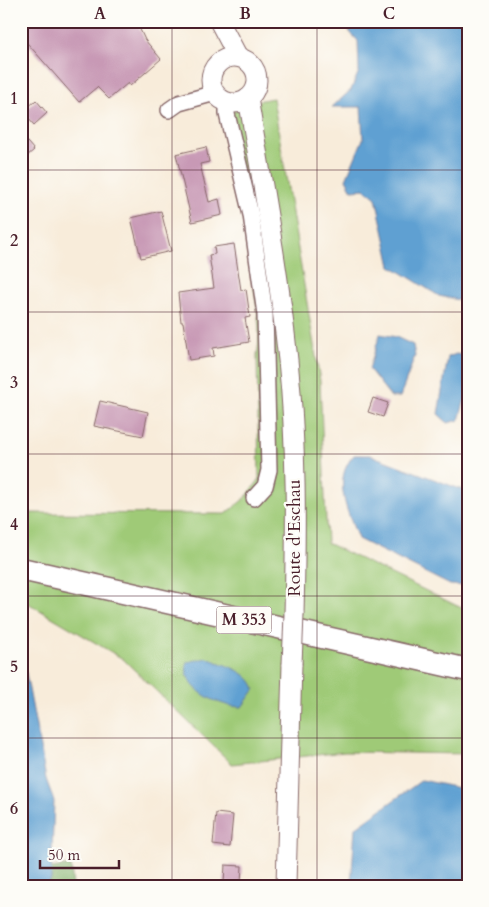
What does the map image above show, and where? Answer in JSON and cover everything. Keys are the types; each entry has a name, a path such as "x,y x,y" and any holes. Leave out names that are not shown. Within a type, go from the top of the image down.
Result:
{"highway":[{"name":"M 353","path":"21,568 468,670"},
{"name":"M 353","path":"21,584 468,686"}],"main road":[{"path":"215,21 230,59"},
{"path":"219,21 230,59"},
{"path":"230,59 251,64 257,78 254,93 231,99 211,79 216,65 230,59"},
{"name":"Route d'Eschau","path":"231,99 263,192 279,284 294,442 294,614 286,886"}],"street":[{"path":"169,110 179,103 231,99"},
{"name":"Route d'Eschau","path":"231,99 227,114 251,214 267,341 269,470 265,486 254,498"}],"green space":[{"path":"273,98 320,381 327,543 468,611 468,754 345,752 232,764 123,659 21,599 21,513 226,514 246,497 259,480 258,316 242,213 219,108"},
{"path":"71,865 73,886 47,886 51,879 51,868"}],"water":[{"path":"340,21 468,21 468,302 439,296 391,266 376,198 365,189 352,190 346,179 363,139 361,107 332,107 351,90 359,71 358,41"},
{"path":"380,334 396,337 413,345 415,356 400,397 391,397 369,369"},
{"path":"456,354 468,356 468,389 459,420 448,423 438,414 448,357"},
{"path":"354,455 370,455 468,492 468,586 450,585 358,539 346,507 343,485 347,465"},
{"path":"21,647 46,779 54,801 51,879 47,886 21,886"},
{"path":"207,658 235,669 252,682 255,689 242,707 223,704 213,700 204,695 190,680 187,672 187,662"},
{"path":"422,780 468,790 468,886 351,886 355,828"}],"building":[{"path":"21,21 136,21 145,40 161,59 130,86 128,83 109,99 97,87 79,102 21,36"},
{"path":"36,100 47,113 34,125 23,112"},
{"path":"21,135 34,150 21,161"},
{"path":"206,147 209,162 200,164 209,202 219,199 222,215 192,222 176,154"},
{"path":"161,211 171,251 141,258 131,218"},
{"path":"234,244 241,290 246,289 250,317 245,318 249,342 213,348 214,356 189,360 183,322 181,322 178,293 214,288 209,255 215,254 214,247"},
{"path":"373,398 388,403 383,417 368,412"},
{"path":"100,401 148,412 143,436 94,426"},
{"path":"216,813 233,815 230,847 213,845"},
{"path":"225,865 242,866 241,883 224,883"}]}
